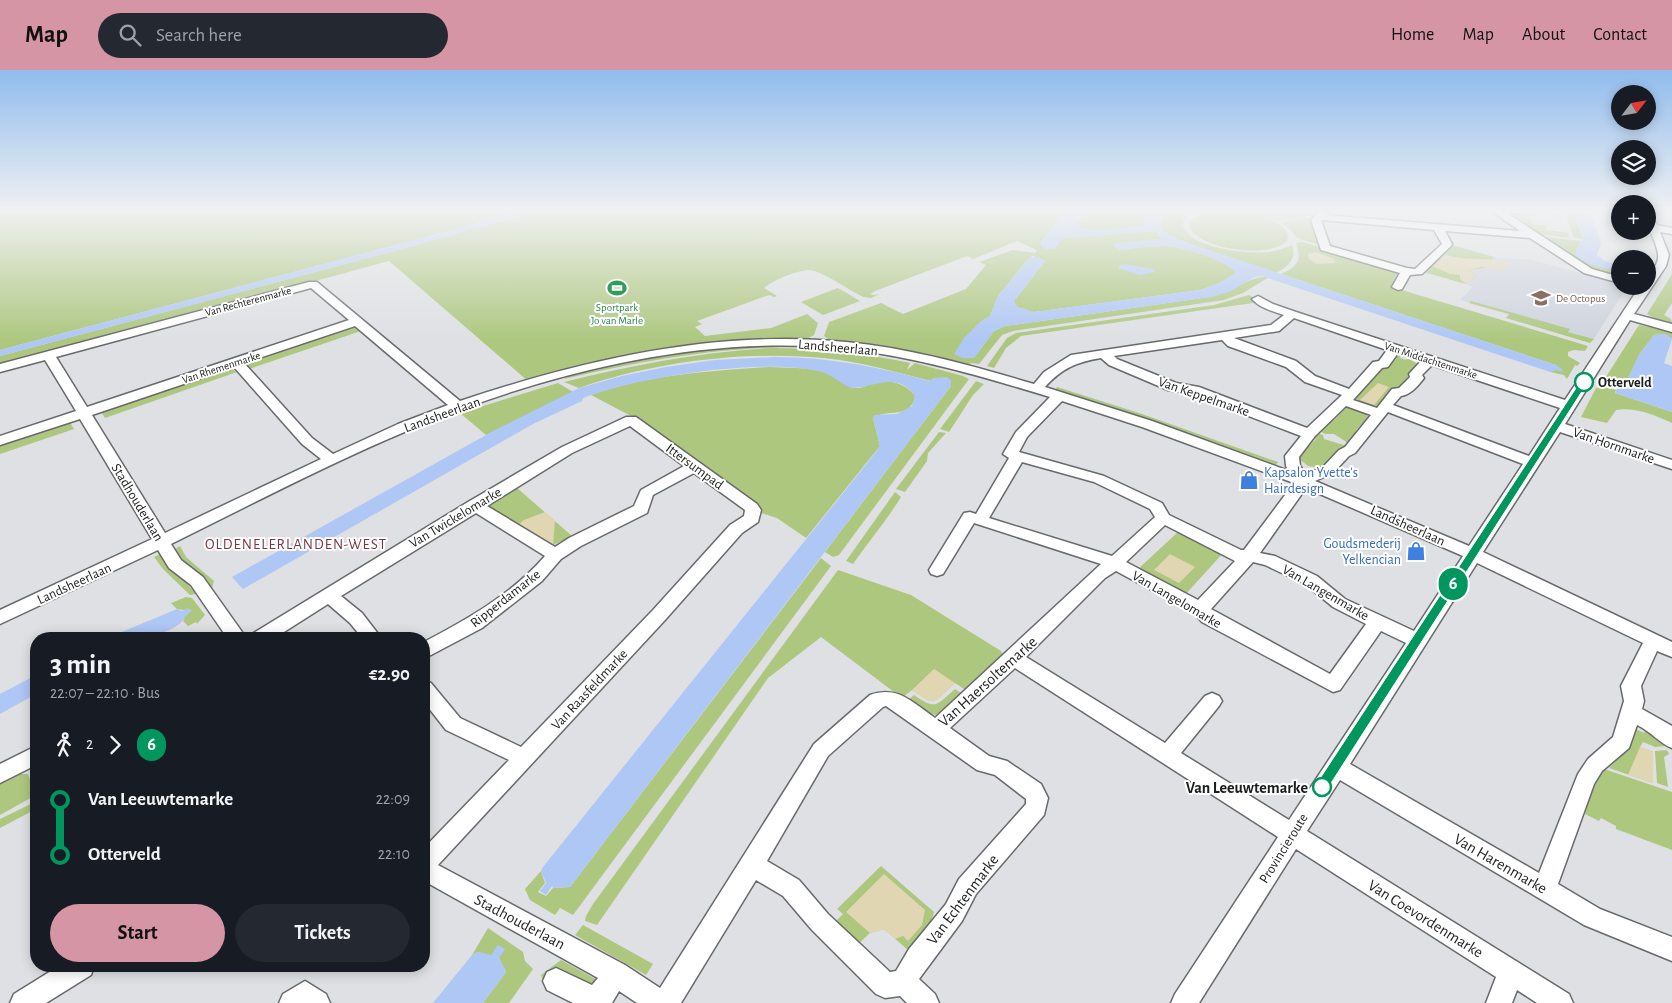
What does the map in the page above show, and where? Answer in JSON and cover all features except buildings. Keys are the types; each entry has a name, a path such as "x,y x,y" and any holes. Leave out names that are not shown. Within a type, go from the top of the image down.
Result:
{"street":[{"path":"1345,254 1406,271 1418,272 1438,254"},
{"path":"1562,254 1588,271 1611,277"},
{"name":"Provincieroute","path":"1656,273 1668,256"},
{"path":"1398,287 1406,271"},
{"name":"Van Rechterenmarke","path":"0,368 313,284 458,406"},
{"name":"Provincieroute","path":"1184,1003 1416,640 1557,426 1640,295"},
{"name":"Van Middachtenmarke","path":"1258,299 1269,306 1292,314 1569,406"},
{"path":"1037,389 1049,375 1075,358 1275,328 1292,314"},
{"path":"1626,316 1672,328"},
{"name":"Van Rhemenmarke","path":"0,441 358,322"},
{"path":"1224,335 1232,343 1291,364 1310,379 1347,397 1532,462"},
{"name":"Landsheerlaan","path":"0,618 332,460 395,431 458,406 541,381 617,362 687,350 764,343 817,343 883,351 979,373 1037,389 1195,440 1303,481 1473,554 1672,650"},
{"path":"1303,481 1293,466 1292,456 1309,434 1378,365 1383,364 1395,348"},
{"name":"Van Keppelmarke","path":"1102,353 1113,362 1173,387 1194,390 1309,434"},
{"name":"Stadhouderlaan","path":"49,355 175,564 197,581 233,632"},
{"path":"1200,609 1250,556 1303,481 1328,470 1344,453 1357,444 1365,434 1364,431 1397,392 1403,392 1417,378 1415,374 1430,360"},
{"path":"236,362 307,441 332,460"},
{"path":"937,570 970,518 980,520 1018,456 1010,454 1021,435 1059,396"},
{"name":"Ittersumpad","path":"631,420 751,507 753,515"},
{"name":"Van Twickelomarke","path":"269,632 474,505 567,450 631,420"},
{"name":"Van Hornmarke","path":"1557,426 1672,465"},
{"name":"Van Langenmarke","path":"1018,456 1099,479 1156,506 1162,518 1238,556 1250,556 1269,560 1311,580 1339,603 1416,640"},
{"path":"1292,456 1303,467 1316,471 1328,470"},
{"name":"Ripperdamarke","path":"430,647 476,623 536,577 555,555 575,542 641,509 646,493 651,488 695,466"},
{"name":"Ripperdamarke","path":"474,505 555,555"},
{"name":"Van Raasfeldmarke","path":"430,858 694,578 736,529 749,522 753,515"},
{"name":"Van Haersoltemarke","path":"666,1003 821,750 878,700 887,698 899,703 936,729 1068,607 1099,574 1115,563 1162,518"},
{"name":"Van Langelomarke","path":"980,520 1115,563 1200,609 1208,617 1333,685 1378,621"},
{"path":"328,595 356,618 367,632"},
{"path":"1545,889 1585,780 1595,765 1622,742 1634,701 1631,686 1653,641"},
{"path":"1014,658 1292,834"},
{"path":"430,695 453,724 524,758"},
{"path":"1167,755 1212,701"},
{"path":"1631,713 1654,724 1669,735 1672,740"},
{"name":"Van Echtenmarke","path":"904,983 910,966 962,902 967,887 1036,808 1037,798 1033,791 1000,767 984,764 936,729"},
{"path":"0,774 30,758"},
{"name":"Van Harenmarke","path":"1335,766 1592,917 1672,948"},
{"name":"Van Coevordenmarke","path":"1292,834 1560,1003"},
{"path":"752,865 791,888 820,922 885,985 904,983 926,1003"},
{"name":"Stadhouderlaan","path":"430,872 616,974 660,1003"},
{"path":"29,1001 73,972"},
{"path":"1498,1003 1511,972"},
{"path":"556,981 597,1002 616,974"},
{"path":"292,1003 305,994 317,1003"}],"shaded area":[{"name":"De Octopus","path":"1494,257 1533,260 1611,282 1611,295 1622,295 1594,339 1460,300 1473,287 1466,284 1471,280 1472,274 1470,270 1483,268"}],"green space":[{"path":"0,254 363,254 0,350"},
{"path":"384,254 986,254 973,259 967,256 875,291 870,294 880,294 871,298 863,297 815,271 803,271 781,278 764,288 777,296 769,295 697,321 702,324 695,327 705,336 771,328 807,314 818,323 814,335 807,339 664,351 529,382 389,261 0,366 0,356"},
{"path":"1003,254 1199,254 1224,263 1236,273 1222,282 1200,290 1034,312 1017,307 1014,301 1045,261 1033,256 1029,258 998,296 990,316 980,322 974,358 994,331 1005,326 1210,297 1256,278 1269,277 1243,293 1224,300 1013,331 1002,335 979,364 971,363 969,365 924,354 919,355 831,341 824,336 829,322 881,303 903,314 966,289 986,265 980,262"},
{"path":"1219,254 1293,254 1288,265 1276,273"},
{"path":"1299,254 1341,254 1395,270 1399,273 1392,285 1395,288 1588,346 1585,351 1574,350 1568,352 1568,356 1580,363 1577,366 1575,365 1567,379 1564,375 1550,372 1558,368 1556,365 1281,274 1295,265"},
{"path":"1446,254 1482,254 1494,257 1483,268 1470,270 1476,277 1466,284 1423,272 1439,258 1442,259"},
{"path":"1567,254 1579,254 1611,268 1611,275 1590,269"},
{"path":"1672,274 1672,303 1664,315 1671,319 1672,323 1655,319 1647,314"},
{"path":"838,288 860,301 823,315 801,302"},
{"path":"1249,295 1260,302 1021,336 1006,348 994,368 987,366 1007,338 1016,333 1214,305"},
{"path":"1471,301 1570,329 1568,332 1594,339 1590,343 1506,318 1509,314 1469,303"},
{"path":"1639,325 1668,331 1672,333 1672,339 1664,334 1654,335 1639,355 1625,385 1619,385 1617,388 1611,386 1609,388 1616,390 1615,393 1672,412 1672,423 1638,411 1623,409 1616,410 1607,423 1581,417 1596,388 1603,388 1607,381 1604,380"},
{"path":"352,326 358,327 361,331 249,369 246,365 248,361"},
{"path":"809,345 808,347 746,349 655,360 564,379 608,367 691,352 742,346"},
{"path":"771,348 824,350 876,356 910,363 907,370 915,363 969,379 839,555 833,557 825,552 951,386 854,362 808,357 775,356 708,359 675,364 610,378 579,388 564,382 667,360"},
{"path":"1396,356 1401,356 1400,358 1406,360 1407,358 1418,364 1399,389 1379,406 1361,404 1356,398 1383,366 1386,366"},
{"path":"769,367 817,370 855,388 861,388 882,381 893,382 904,386 915,396 913,403 904,411 879,415 873,418 880,446 806,538 777,518 758,512 693,460 633,417 591,395 656,378 702,372"},
{"path":"229,368 237,372 105,418 100,410"},
{"path":"976,381 984,384 973,395 949,432 940,429"},
{"path":"558,383 573,392 486,435 460,413"},
{"path":"1057,387 1139,413 1278,462 1276,465 1155,422 1055,390"},
{"path":"1346,408 1358,409 1368,417 1356,430 1358,433 1348,443 1334,434 1318,431 1329,421 1334,420"},
{"path":"69,421 74,429 0,454 0,443"},
{"path":"939,432 946,433 928,453 927,461 905,492 896,489"},
{"path":"1317,433 1323,435 1324,439 1347,446 1340,448 1321,468 1308,466 1298,458 1316,439 1314,436"},
{"path":"516,487 572,536 553,545 547,544 492,510 489,505"},
{"path":"895,492 901,497 890,514 853,564 846,561"},
{"path":"1179,531 1224,552 1184,596 1136,571"},
{"path":"180,546 186,557 214,581 212,588 179,555 175,549"},
{"path":"160,554 196,594 190,595 163,569 154,557"},
{"path":"821,558 831,566 573,915 560,908 555,915 530,900 525,889 541,871 545,883 538,892 546,896 553,888 570,887"},
{"path":"838,570 911,595 1001,651 1003,655 967,691 955,683 943,695 931,701 912,690 902,698 821,637 768,678 597,925 585,921 593,904"},
{"path":"186,597 192,598 205,615 197,624 196,622 188,626 183,621 186,614 191,611 177,609 171,603"},
{"path":"955,689 964,695 942,713 932,714 925,712 907,701 914,695 927,703 936,704"},
{"path":"1636,729 1644,733 1645,730 1664,742 1666,746 1655,747 1643,742 1640,747 1653,752 1653,783 1609,768 1629,747"},
{"path":"1667,750 1669,754 1664,757 1668,787 1657,783 1655,751"},
{"path":"1598,767 1672,792 1672,850 1616,829 1616,826 1601,818 1599,821 1585,814"},
{"path":"18,774 28,774 30,779 30,798 0,815 0,783"},
{"path":"30,804 30,812 0,828 0,819"},
{"path":"881,866 934,912 930,926 909,951 884,929 870,933 855,947 842,933 837,920 843,914 837,909"},
{"path":"583,925 653,964 646,975 575,935"},
{"path":"488,928 523,952 525,961 533,969 509,1003 483,1003 506,972 499,958 478,952 472,955"},
{"path":"561,960 601,982 593,992 544,983 541,975"}],"sand":[{"path":"1308,254 1320,254 1334,259 1335,263 1317,264 1309,259"},
{"path":"1446,255 1511,263 1503,271 1485,266 1470,270 1476,277 1466,284 1460,279 1460,275 1450,274 1433,266"},
{"path":"1378,383 1389,387 1374,405 1360,400"},
{"path":"545,512 555,521 553,545 547,544 518,525 524,520"},
{"path":"1170,554 1195,567 1179,583 1154,570"},
{"path":"934,669 955,683 938,698 931,701 912,690"},
{"path":"1640,747 1653,752 1653,783 1628,775"},
{"path":"884,874 925,910 922,925 908,941 903,936 895,939 884,929 870,933 846,912"}],"water":[{"path":"363,254 384,254 0,356 0,350"},
{"path":"1199,254 1220,254 1556,365 1563,370 1562,372 1557,370 1550,372 1262,276 1255,277 1229,292 1210,297 1005,326 994,331 974,358 962,358 954,354 964,338 980,322 990,316 998,296 1029,258 1038,257 1045,261 1014,301 1017,307 1034,312 1200,290 1222,282 1236,273 1224,263"},
{"path":"1575,254 1597,254 1605,261 1611,263 1611,270 1589,264 1576,256"},
{"path":"1125,264 1153,269 1155,272 1140,275 1118,268 1120,265"},
{"path":"1654,335 1668,335 1672,339 1664,363 1672,366 1672,412 1615,393 1619,385 1625,384 1639,355"},
{"path":"795,357 853,364 930,381 933,378 947,377 951,381 951,386 570,887 553,888 552,886 546,895 540,891 546,883 541,871 543,867 872,457 880,446 873,418 874,415 897,414 912,406 915,396 908,388 893,382 884,382 851,388 822,372 798,368 769,367 702,372 635,383 606,390 583,398 582,401 533,424 243,589 232,577 495,430 579,388 622,376 666,367 715,360"},
{"path":"188,608 192,611 180,623 165,632 122,632 177,609 182,611"},
{"path":"30,678 30,697 0,714 0,694"},
{"path":"498,945 505,949 499,958 506,972 483,1003 433,1003 472,955 478,952 491,955"}],"bus line":[{"name":"6","path":"1322,787 1584,382"}],"place":[{"name":"Sportpark Jo van Marle","path":"617,288"},
{"name":"De Octopus","path":"1541,298"},
{"name":"Otterveld","path":"1584,382"},
{"name":"Kapsalon Yvette's Hairdesign","path":"1249,480"},
{"name":"Goudsmederij Yelkencian","path":"1416,551"},
{"name":"Van Leeuwtemarke","path":"1322,787"}],"district":[{"name":"OLDENELERLANDEN-WEST","path":"296,544"}]}
